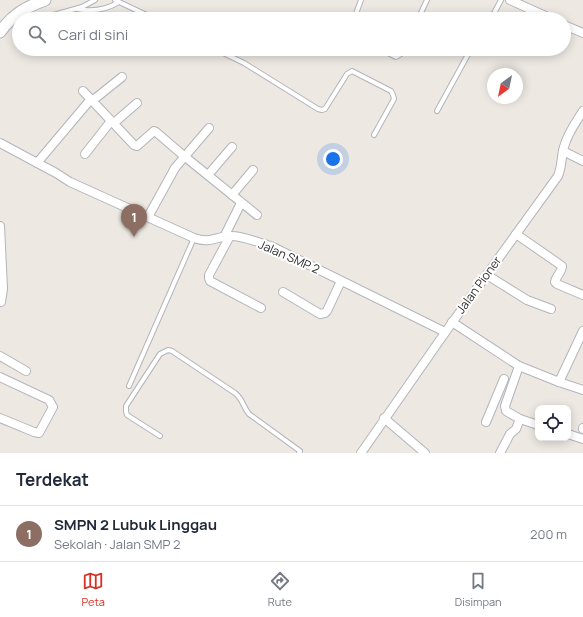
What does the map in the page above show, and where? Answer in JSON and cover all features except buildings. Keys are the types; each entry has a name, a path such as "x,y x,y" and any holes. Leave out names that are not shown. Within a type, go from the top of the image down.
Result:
{"main road":[{"path":"21,12 45,0"},
{"path":"0,32 12,18"}],"street":[{"path":"510,0 537,12"},
{"path":"571,28 583,33"},
{"path":"37,163 91,100 122,77"},
{"path":"83,91 134,145 137,146 154,131 256,215"},
{"path":"85,154 113,122 137,103"},
{"name":"Jalan Pioner","path":"361,453 452,322 558,176 563,151 568,136 583,111"},
{"path":"148,217 168,178 184,156 209,128"},
{"name":"Jalan SMP 2","path":"0,143 70,182 194,238 206,241 227,237 242,238 271,246 445,332"},
{"path":"208,175 232,147"},
{"path":"563,151 583,161"},
{"path":"232,195 253,170"},
{"path":"241,203 227,237 209,274 209,278 210,281 261,308"},
{"path":"0,226 3,289 0,303"},
{"path":"516,234 562,266 555,282 557,284 583,295"},
{"path":"487,274 527,300 551,309"},
{"path":"282,292 320,314 323,314 327,311 342,281"},
{"path":"452,322 519,366 583,390"},
{"path":"559,382 583,331"},
{"path":"0,356 26,371"},
{"path":"519,366 505,406 506,411 520,419 535,424"},
{"path":"0,377 49,400 53,407 39,433 0,418"},
{"path":"486,422 504,379"},
{"path":"494,403 505,406"},
{"path":"384,418 420,451"},
{"path":"500,453 510,434 516,429 520,419"},
{"path":"571,435 583,438"}],"lane":[{"path":"64,12 95,0"},
{"path":"357,12 361,0"},
{"path":"421,12 427,0"},
{"path":"494,12 501,0"},
{"path":"75,9 106,9 117,1 140,12"},
{"path":"230,56 244,63 322,110 325,109 347,74 352,71 390,91 394,99 374,135"},
{"path":"437,111 467,56"},
{"path":"129,386 194,238"},
{"path":"160,436 127,415 126,406 160,354 168,350 172,351 240,396 249,414 300,452"}],"place":[{"name":"SMPN 2 Lubuk Linggau","path":"134,237"}]}
